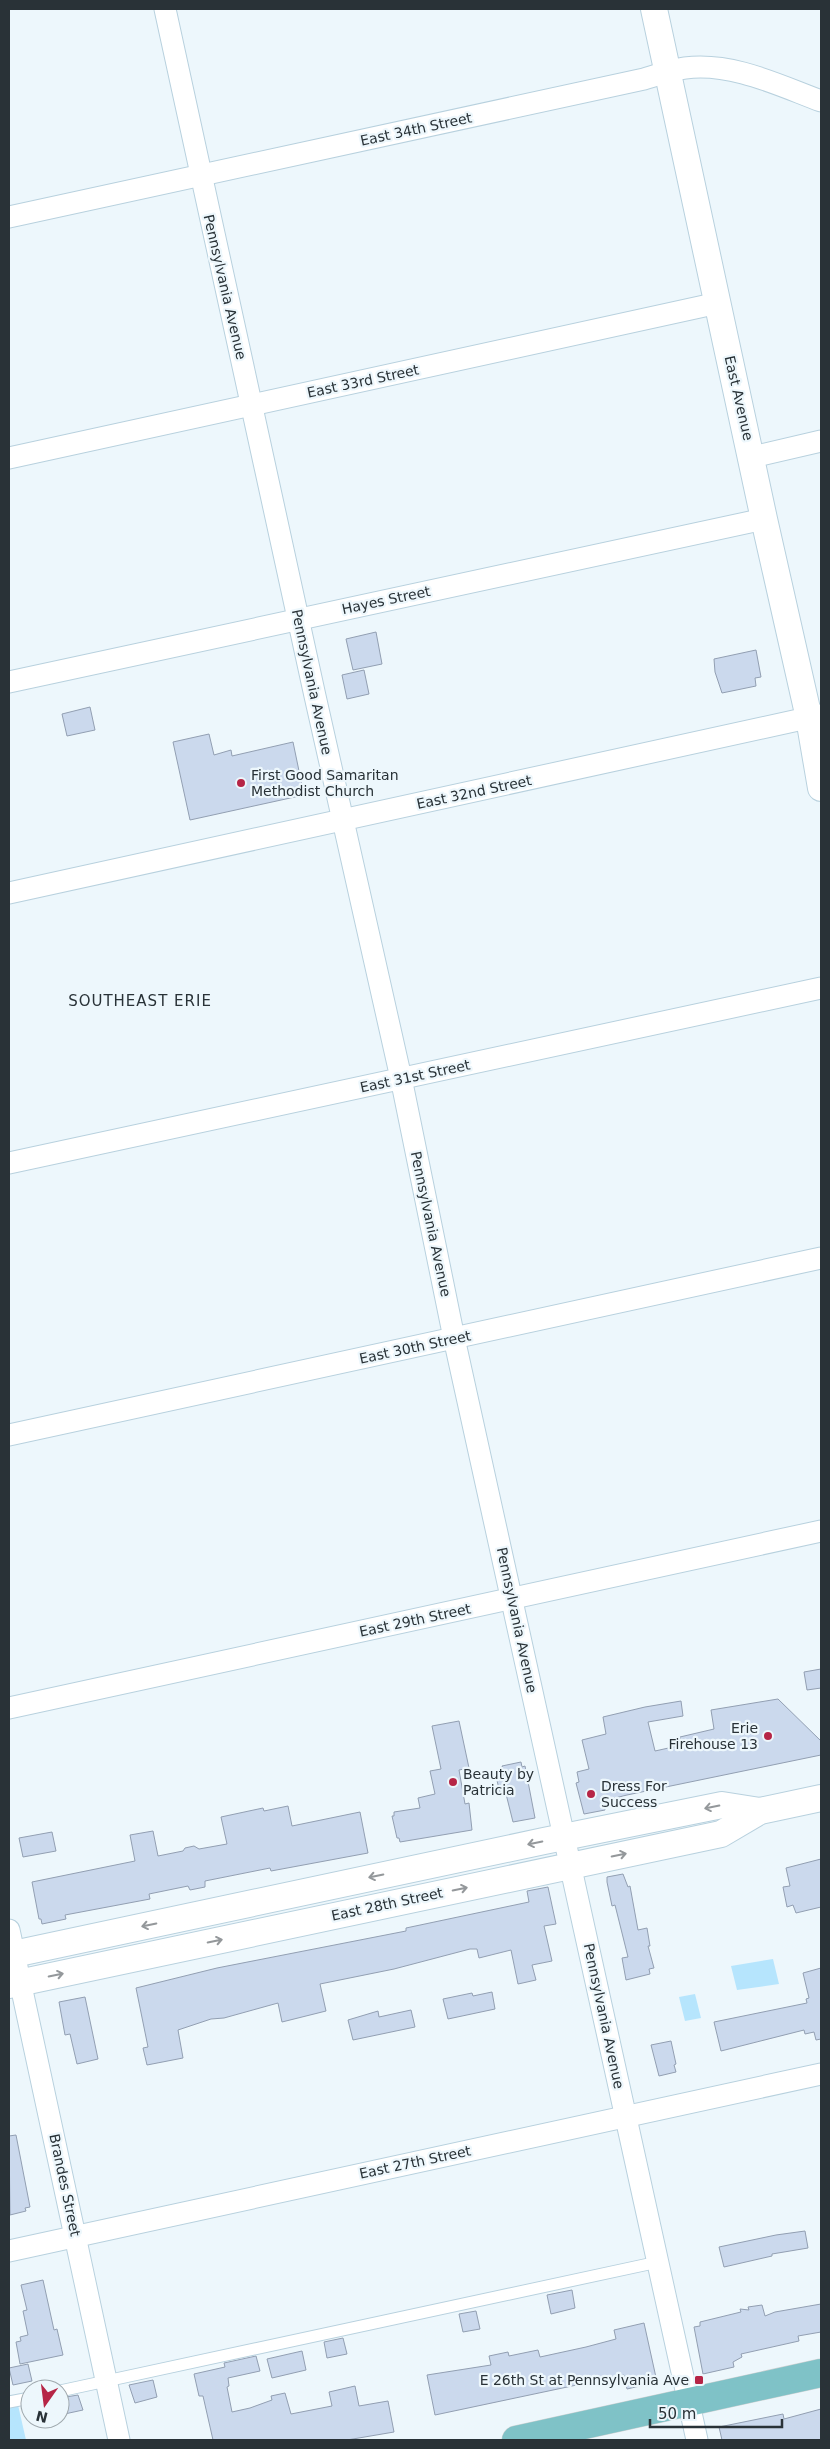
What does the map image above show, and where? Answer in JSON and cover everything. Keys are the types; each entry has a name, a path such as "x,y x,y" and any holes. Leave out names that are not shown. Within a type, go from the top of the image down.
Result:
{"main road":[{"path":"516,2440 821,2374"}],"street":[{"name":"Pennsylvania Avenue","path":"165,9 342,820 401,1078 454,1338 697,2440"},
{"name":"East Avenue","path":"654,9 764,519 815,717 821,788"},
{"name":"East 34th Street","path":"9,217 667,72 701,67 723,69 767,80 821,101"},
{"name":"East 33rd Street","path":"9,458 718,303"},
{"path":"752,457 821,441"},
{"name":"Hayes Street","path":"9,682 764,519"},
{"name":"East 32nd Street","path":"9,893 815,717"},
{"name":"East 31st Street","path":"9,1163 821,988"},
{"name":"East 30th Street","path":"9,1435 821,1258"},
{"name":"East 29th Street","path":"9,1708 821,1531"},
{"name":"East 28th Street","path":"15,1984 721,1834 760,1811 821,1798"},
{"name":"East 28th Street","path":"10,1946 722,1805 760,1811"},
{"name":"Brandes Street","path":"10,1946 15,1984 76,2236 119,2440"},
{"name":"East 27th Street","path":"9,2251 821,2074"}],"lane":[{"path":"70,2389 658,2262"}],"shaded area":[{"path":"773,1959 779,1984 737,1990 731,1966"},
{"path":"695,1994 701,2018 685,2021 679,1997"},
{"path":"18,2405 20,2429 23,2429 26,2440 9,2440 9,2407"}],"building":[{"path":"376,632 382,664 353,670 346,639"},
{"path":"756,650 761,677 755,678 756,686 722,693 715,672 714,659"},
{"path":"364,670 369,694 347,699 342,675"},
{"path":"90,707 95,730 67,736 62,714"},
{"name":"First Good Samaritan Methodist Church","path":"209,734 214,755 231,750 232,756 293,742 304,795 190,820 173,742"},
{"path":"821,1669 821,1688 807,1690 804,1672"},
{"path":"778,1699 821,1741 821,1755 627,1795 603,1801 605,1810 584,1814 576,1783 579,1782 577,1772 589,1769 582,1740 606,1734 603,1717 681,1701 683,1716 648,1722 655,1751 682,1745 680,1737 714,1729 711,1710"},
{"path":"459,1721 469,1768 459,1770 465,1804 469,1803 472,1830 400,1842 399,1838 397,1838 392,1816 394,1816 394,1812 420,1808 418,1798 435,1794 430,1771 441,1769 432,1726"},
{"path":"521,1762 522,1767 525,1766 535,1818 513,1822 505,1790 500,1792 496,1777 504,1775 502,1766"},
{"path":"288,1806 292,1826 360,1812 368,1853 271,1871 270,1868 205,1881 205,1887 190,1890 188,1886 149,1894 150,1899 65,1915 66,1919 42,1924 41,1919 39,1919 32,1882 135,1861 130,1835 153,1831 158,1856 183,1851 185,1848 194,1846 199,1849 227,1844 221,1817 263,1808 264,1811"},
{"path":"52,1832 56,1851 23,1857 19,1838"},
{"path":"821,1859 821,1907 796,1913 793,1905 787,1907 783,1887 790,1886 786,1868"},
{"path":"623,1874 628,1887 630,1886 638,1930 647,1928 650,1946 648,1946 654,1968 649,1969 650,1974 626,1980 622,1958 628,1957 615,1905 612,1906 607,1882 607,1877"},
{"path":"548,1887 556,1924 544,1926 552,1961 532,1965 536,1980 518,1984 511,1950 479,1958 477,1949 470,1949 394,1969 320,1984 326,2011 282,2022 278,2003 224,2018 211,2019 178,2030 183,2058 147,2065 143,2048 148,2047 136,1988 217,1968 406,1931 406,1928 529,1902 527,1891"},
{"path":"821,1968 821,2039 816,2040 814,2032 805,2034 804,2030 721,2051 714,2022 807,2003 806,1999 809,1998 803,1973"},
{"path":"492,1992 495,2009 448,2019 443,1999 472,1993 473,1996"},
{"path":"85,1997 98,2059 77,2064 70,2034 65,2035 59,2002"},
{"path":"411,2010 415,2027 353,2040 348,2020 378,2011 379,2017"},
{"path":"671,2041 676,2072 659,2076 651,2045"},
{"path":"16,2135 30,2207 25,2208 26,2211 10,2215 9,2136"},
{"path":"805,2231 808,2248 772,2254 772,2256 724,2267 719,2247"},
{"path":"43,2280 54,2330 57,2329 63,2355 20,2364 16,2342 21,2341 20,2337 28,2335 23,2311 27,2310 21,2285"},
{"path":"572,2290 575,2308 551,2314 547,2295"},
{"path":"821,2304 821,2332 798,2336 799,2341 741,2354 742,2357 733,2362 734,2367 703,2374 694,2327 700,2326 700,2322 741,2312 740,2309 749,2310 748,2307 762,2305 765,2316 775,2312"},
{"path":"476,2311 480,2329 463,2332 459,2314"},
{"path":"644,2323 657,2382 627,2389 624,2375 435,2415 427,2375 491,2365 489,2356 508,2352 509,2356 538,2350 540,2357 586,2347 616,2339 614,2330"},
{"path":"343,2338 347,2354 327,2358 324,2342"},
{"path":"302,2351 306,2370 272,2378 267,2359"},
{"path":"256,2356 260,2371 228,2378 229,2386 227,2387 232,2412 250,2408 272,2400 271,2396 285,2393 291,2414 332,2406 329,2392 355,2386 359,2406 388,2401 394,2432 347,2440 213,2440 203,2396 199,2396 194,2374 225,2367 224,2363"},
{"path":"28,2364 32,2379 20,2379 20,2384 13,2385 9,2368"},
{"path":"153,2380 157,2397 135,2403 129,2385"},
{"path":"78,2395 83,2410 70,2413 70,2396"},
{"path":"821,2409 821,2440 722,2440 719,2427 783,2414 784,2419"}],"place":[{"name":"First Good Samaritan Methodist Church","path":"241,783"},
{"name":"Erie Firehouse 13","path":"768,1736"},
{"name":"Beauty by Patricia","path":"453,1782"},
{"name":"Dress For Success","path":"591,1794"},
{"name":"E 26th St at Pennsylvania Ave","path":"699,2380"}],"district":[{"name":"SOUTHEAST ERIE","path":"140,1001"}]}
